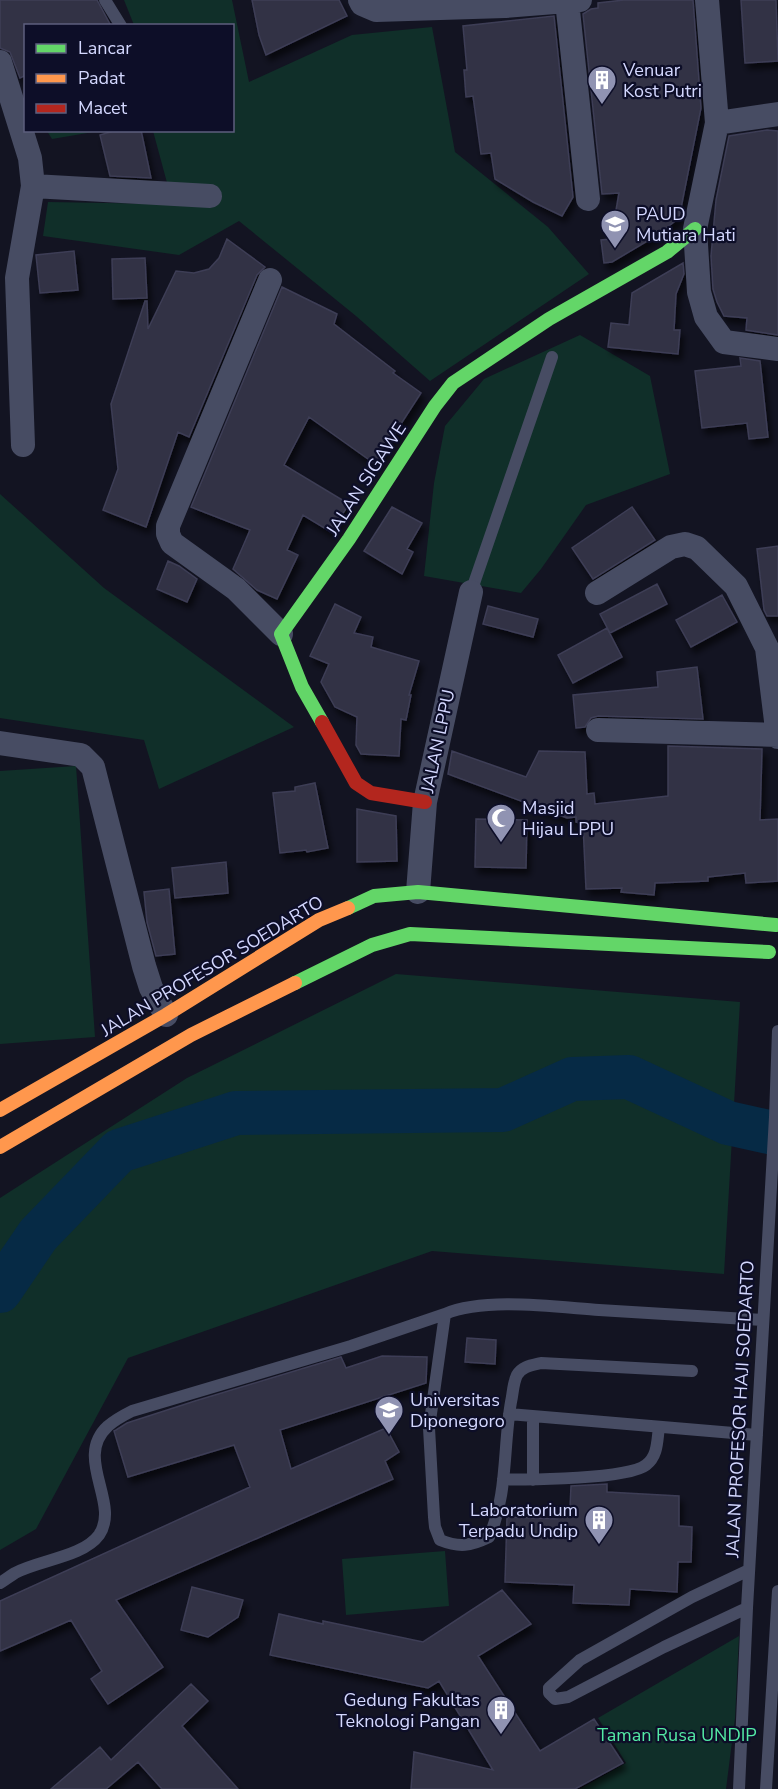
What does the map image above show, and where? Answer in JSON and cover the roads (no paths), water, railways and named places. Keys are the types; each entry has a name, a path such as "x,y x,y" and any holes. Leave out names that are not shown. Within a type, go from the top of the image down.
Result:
{"street":[{"path":"707,0 717,123 695,229 699,292 706,317 724,342 778,349"},
{"path":"368,5 573,1 588,199"},
{"path":"0,62 30,158 33,186 17,278 23,445"},
{"path":"717,123 778,114"},
{"path":"33,186 210,196"},
{"name":"JALAN SIGAWE","path":"281,634 349,540 435,406 453,383 549,319 667,252 695,229"},
{"path":"270,280 168,526 168,534 172,543 236,590 281,634 302,687 356,783 371,793 424,802"},
{"path":"597,593 671,547 685,544 697,548 736,586 767,648 778,736 598,730"},
{"name":"JALAN LPPU","path":"417,897 424,802 471,592"},
{"path":"0,743 81,755 93,767 144,966 166,1015"},
{"name":"JALAN PROFESOR SOEDARTO","path":"0,1110 166,1015 319,920 374,896 417,897 777,925 770,938 771,957 411,929 372,945 190,1035 2,1142"}],"lane":[{"path":"105,0 120,24"},
{"path":"471,592 552,357"},
{"name":"JALAN PROFESOR HAJI SOEDARTO","path":"739,1789 778,1031"},
{"path":"0,1583 16,1572 85,1547 99,1534 105,1515 93,1456 98,1439 109,1425 132,1411 351,1346 459,1308 478,1305 555,1307 763,1320"},
{"path":"446,1314 429,1428 435,1527 440,1540 452,1545 471,1545 489,1537 497,1520 509,1414 518,1373 528,1366 541,1363 692,1371"},
{"path":"509,1414 533,1418 757,1435"},
{"path":"533,1418 533,1480"},
{"path":"503,1479 533,1480 629,1473 646,1465 656,1454 658,1427"},
{"path":"747,1608 664,1647 568,1697 555,1699 549,1694 549,1688 580,1660 692,1597 750,1570"},
{"path":"766,1789 778,1591"}],"waterway":[{"path":"0,1291 38,1235 119,1151 236,1113 503,1110 572,1079 629,1077 728,1123 778,1134"}],"place":[{"name":"Venuar Kost Putri","path":"602,106"},
{"name":"PAUD Mutiara Hati","path":"615,250"},
{"name":"Masjid Hijau LPPU","path":"501,844"},
{"name":"Universitas Diponegoro","path":"389,1436"},
{"name":"Laboratorium Terpadu Undip","path":"599,1546"},
{"name":"Gedung Fakultas Teknologi Pangan","path":"501,1736"}],"park label":[{"name":"Taman Rusa UNDIP","path":"677,1735"}]}
